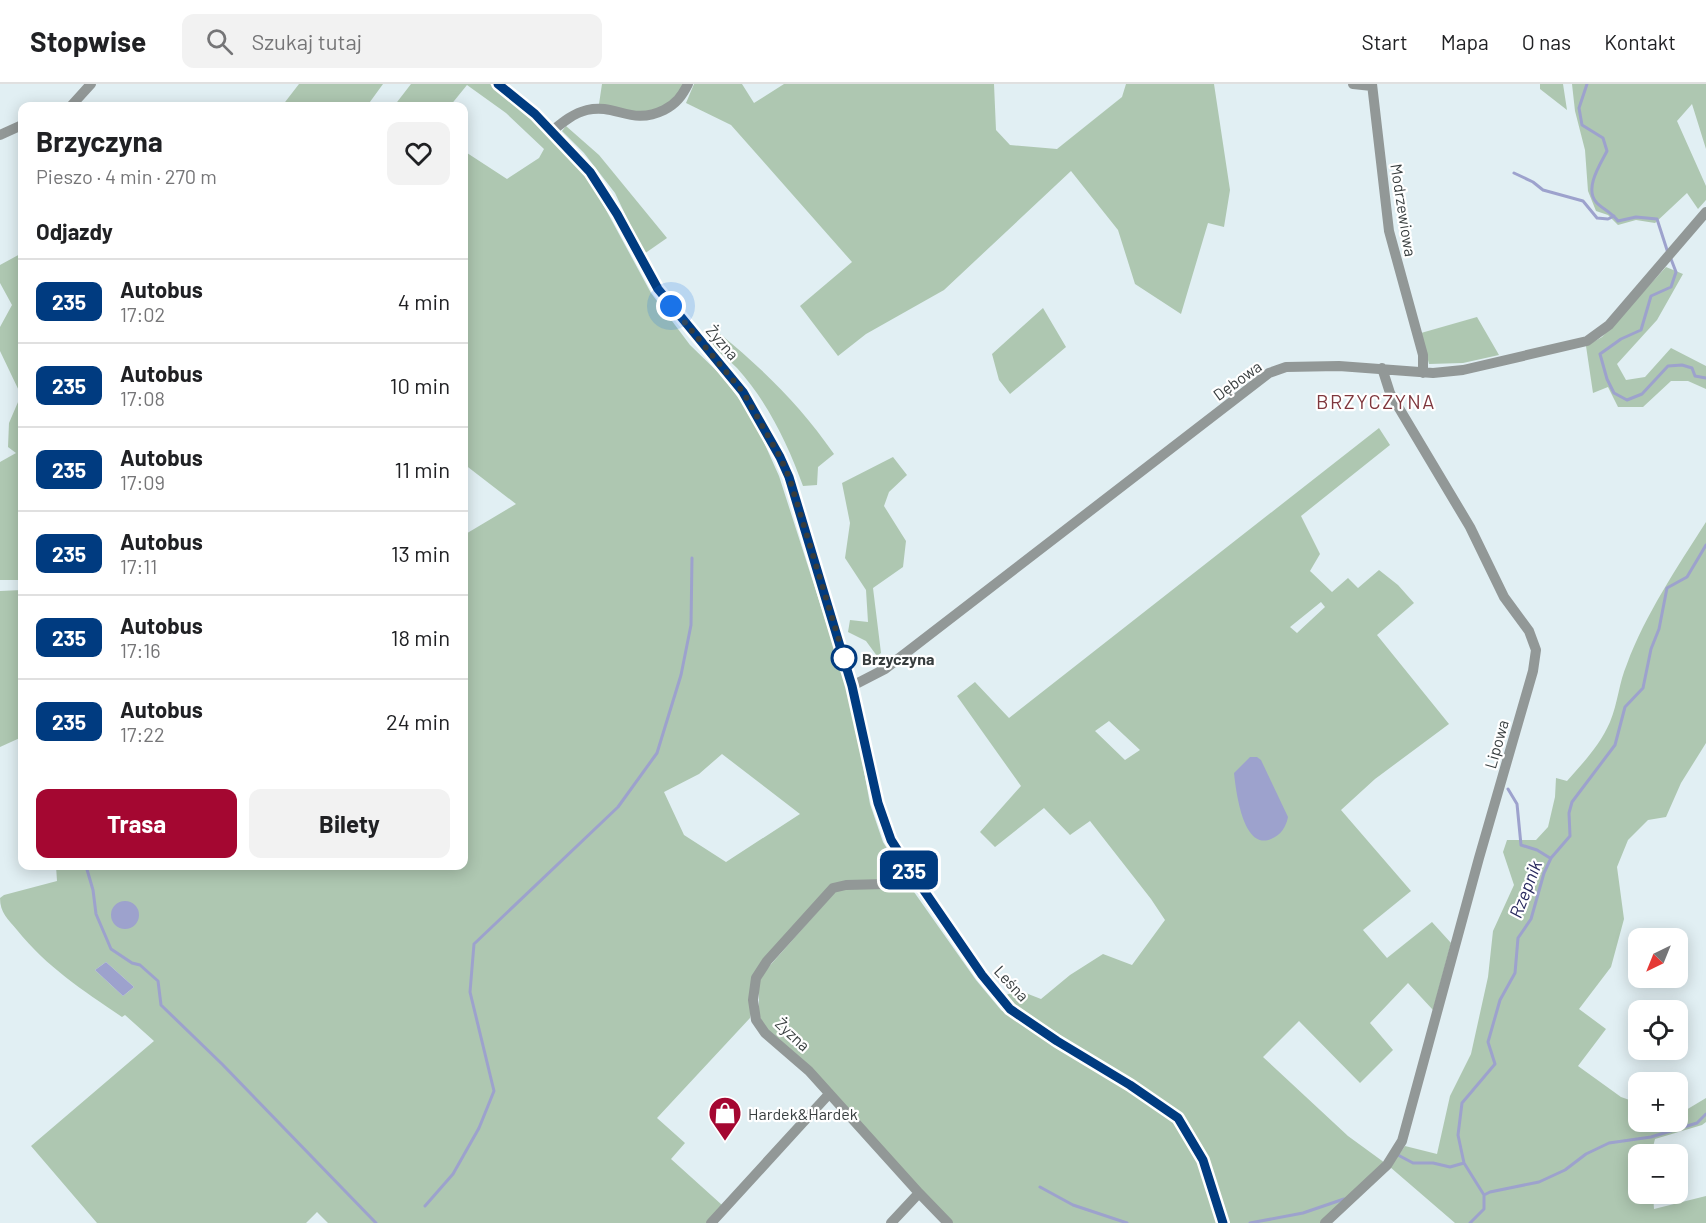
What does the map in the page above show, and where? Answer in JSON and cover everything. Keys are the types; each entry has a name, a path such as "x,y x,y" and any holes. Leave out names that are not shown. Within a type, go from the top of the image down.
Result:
{"street":[{"path":"75,102 92,84"},
{"name":"Żyzna","path":"498,84 552,131 590,172 617,214 658,289 743,392 789,477 855,702"},
{"path":"552,131 569,117 587,110 602,108 650,117 675,105 688,84"},
{"path":"1353,84 1372,85"},
{"name":"Modrzewiowa","path":"1372,85 1389,231 1423,355 1423,373"},
{"path":"0,135 18,127"},
{"name":"Dębowa","path":"852,686 885,669 1269,373 1286,367 1340,366 1423,373 1463,370 1587,341 1609,325 1706,212"},
{"name":"Lipowa","path":"1325,1223 1387,1165 1402,1141 1533,670 1536,650 1529,632 1503,597 1470,528 1390,393 1382,368"},
{"name":"Leśna","path":"855,702 878,803 891,840 982,975 1010,1009 1178,1118 1203,1160 1223,1223"},
{"name":"Żyzna","path":"914,876 886,884 846,885 833,888 767,961 756,978 753,1000 756,1020 765,1033 809,1071 948,1223"},
{"path":"711,1223 829,1094"},
{"path":"891,1223 919,1193"}],"green space":[{"path":"299,84 383,84 370,102 285,102"},
{"path":"411,84 490,84 555,140 586,173 651,293 690,345 722,376 753,418 779,476 851,700 870,804 883,842 904,876 886,882 835,883 763,960 752,1000 750,1018 657,1118 685,1143 671,1159 722,1205 706,1223 328,1223 317,1212 306,1223 97,1223 31,1146 154,1041 125,1015 122,1017 93,997 41,956 5,916 0,898 57,881 56,870 468,870 468,533 516,504 468,467 468,154 507,179 539,158 544,149 506,113 467,85 453,102 397,102","holes":["722,754 800,814 726,862 684,835 664,792 699,774","106,962 134,987 123,996 95,970"]},
{"path":"602,84 685,84 666,105 656,110 637,112 599,104"},
{"path":"694,84 742,84 754,103 784,84 994,84 996,130 1010,145 1057,149 1122,97 1126,84 1214,84 1230,190 1224,227 1208,223 1181,314 1135,284 1118,230 1071,171 944,290 866,334 838,356 800,306 852,262 731,125 686,103"},
{"path":"1540,84 1563,84 1567,110 1540,89"},
{"path":"1572,84 1706,84 1706,149 1692,104 1677,121 1706,186 1706,200 1698,209 1687,193 1655,223 1636,220 1618,225 1608,215 1596,211 1588,191 1585,150 1575,111"},
{"path":"566,126 599,155 667,238 644,254 615,193 584,153 562,131"},
{"path":"18,255 18,389 0,351 0,327 12,305 0,283 0,265"},
{"path":"1666,267 1683,274 1657,320 1617,364 1626,380 1645,377 1671,348 1706,366 1706,389 1688,381 1671,381 1643,407 1618,407 1608,387 1593,393 1586,346 1602,337"},
{"path":"1043,308 1066,347 1010,394 999,380 992,354"},
{"path":"1477,317 1499,355 1463,363 1429,364 1421,333"},
{"path":"719,333 781,389 834,454 818,467 817,485 803,486 791,454 758,394 737,368 708,343"},
{"path":"18,402 18,580 0,580 0,462 16,453 8,447 9,423"},
{"path":"1379,428 1390,445 1301,516 1320,554 1310,571 1332,592 1348,578 1358,588 1379,570 1398,585 1414,603 1377,635 1449,724 1375,779 1341,810 1411,891 1363,930 1387,958 1432,922 1451,943 1433,1010 1408,983 1370,1023 1393,1050 1360,1083 1299,1021 1263,1057 1348,1136 1385,1163 1321,1223 1230,1223 1180,1115 1013,1006 1004,996 1018,990 1041,999 1070,975 1103,954 1132,965 1165,920 1090,821 1070,835 1044,808 995,847 980,832 1021,786 957,696 975,682 1009,718","holes":["1321,602 1325,607 1297,633 1290,627","1109,721 1140,750 1125,760 1095,731"]},
{"path":"893,457 907,475 889,492 884,506 906,541 903,567 873,588 881,653 877,656 866,641 848,632 850,620 868,622 866,590 845,558 850,523 842,483"},
{"path":"1706,522 1706,743 1681,783 1666,817 1648,820 1628,840 1617,867 1624,919 1611,967 1579,1009 1606,1029 1578,1066 1621,1097 1628,1099 1628,1132 1678,1132 1655,1139 1654,1144 1628,1144 1628,1204 1654,1204 1654,1209 1674,1204 1688,1204 1688,1200 1706,1196 1706,1223 1455,1223 1390,1167 1405,1146 1437,1154 1450,1096 1471,1054 1488,977 1493,931 1514,885 1503,852 1507,840 1536,840 1548,827 1555,797 1556,778 1567,781 1601,738 1610,722 1624,671 1634,646 1663,591"},
{"path":"18,590 18,739 0,747 0,591"},
{"path":"907,882 976,980 1001,1010 1054,1046 1127,1089 1173,1121 1201,1163 1218,1223 951,1223 767,1032 759,1015 759,978 835,892 848,888"},
{"path":"1706,1098 1706,1122 1688,1129 1688,1109"}],"water":[{"path":"1250,757 1257,757 1261,760 1288,817 1282,830 1271,839 1261,840 1254,836 1248,828 1239,805 1234,773"},
{"path":"125,901 135,905 139,915 135,925 125,929 115,925 111,915 115,905"},
{"path":"106,962 134,987 123,996 95,970"}],"waterway":[{"name":"Rzepnik","path":"1587,84 1579,108 1582,125 1603,138 1607,151 1595,176 1593,196 1596,202 1618,221 1636,217 1657,219 1668,253"},
{"path":"1514,173 1533,182 1543,190 1583,201 1597,218 1608,219 1614,216"},
{"name":"Rzepnik","path":"1671,259 1676,272 1671,287 1651,296 1641,330 1621,339 1600,354 1607,379 1614,393 1627,400 1642,394 1668,366 1682,365 1692,368 1695,376 1706,378"},
{"name":"Rzepnik","path":"1470,1223 1484,1209 1484,1195 1464,1163 1458,1135 1462,1103 1495,1064 1488,1042 1500,1000 1515,973 1518,938 1531,919 1544,873 1551,858 1570,836 1569,813 1572,802 1615,745 1625,707 1643,688 1667,588 1687,577 1706,545"},
{"path":"425,1206 453,1174 479,1128 494,1091 470,992 474,944 618,807 657,753 681,675 691,625 692,558"},
{"path":"1508,789 1517,804 1521,845 1537,850 1550,858"},
{"path":"87,870 96,914 111,949 132,963 140,965 158,981 161,1005 222,1064 376,1223"},
{"path":"1484,1195 1539,1182 1565,1170 1586,1154 1609,1143 1651,1137 1697,1123 1706,1114"},
{"path":"1398,1155 1413,1163 1433,1163 1450,1167 1464,1163"},
{"path":"1040,1187 1073,1205 1127,1223"},
{"path":"1250,1223 1303,1213 1344,1199"}],"bus line":[{"name":"235","path":"498,84 535,114 590,172 617,214 658,289 743,392 780,457 789,477 852,686 878,803 891,840 982,975 1010,1009 1178,1118 1203,1160 1223,1223"}],"place":[{"name":"Brzyczyna","path":"844,658"},
{"name":"Hardek&Hardek","path":"725,1142"}],"district":[{"name":"BRZYCZYNA","path":"1376,401"}],"route":[{"path":"671,306 743,392 780,457 789,477 846,663 844,658"}]}
